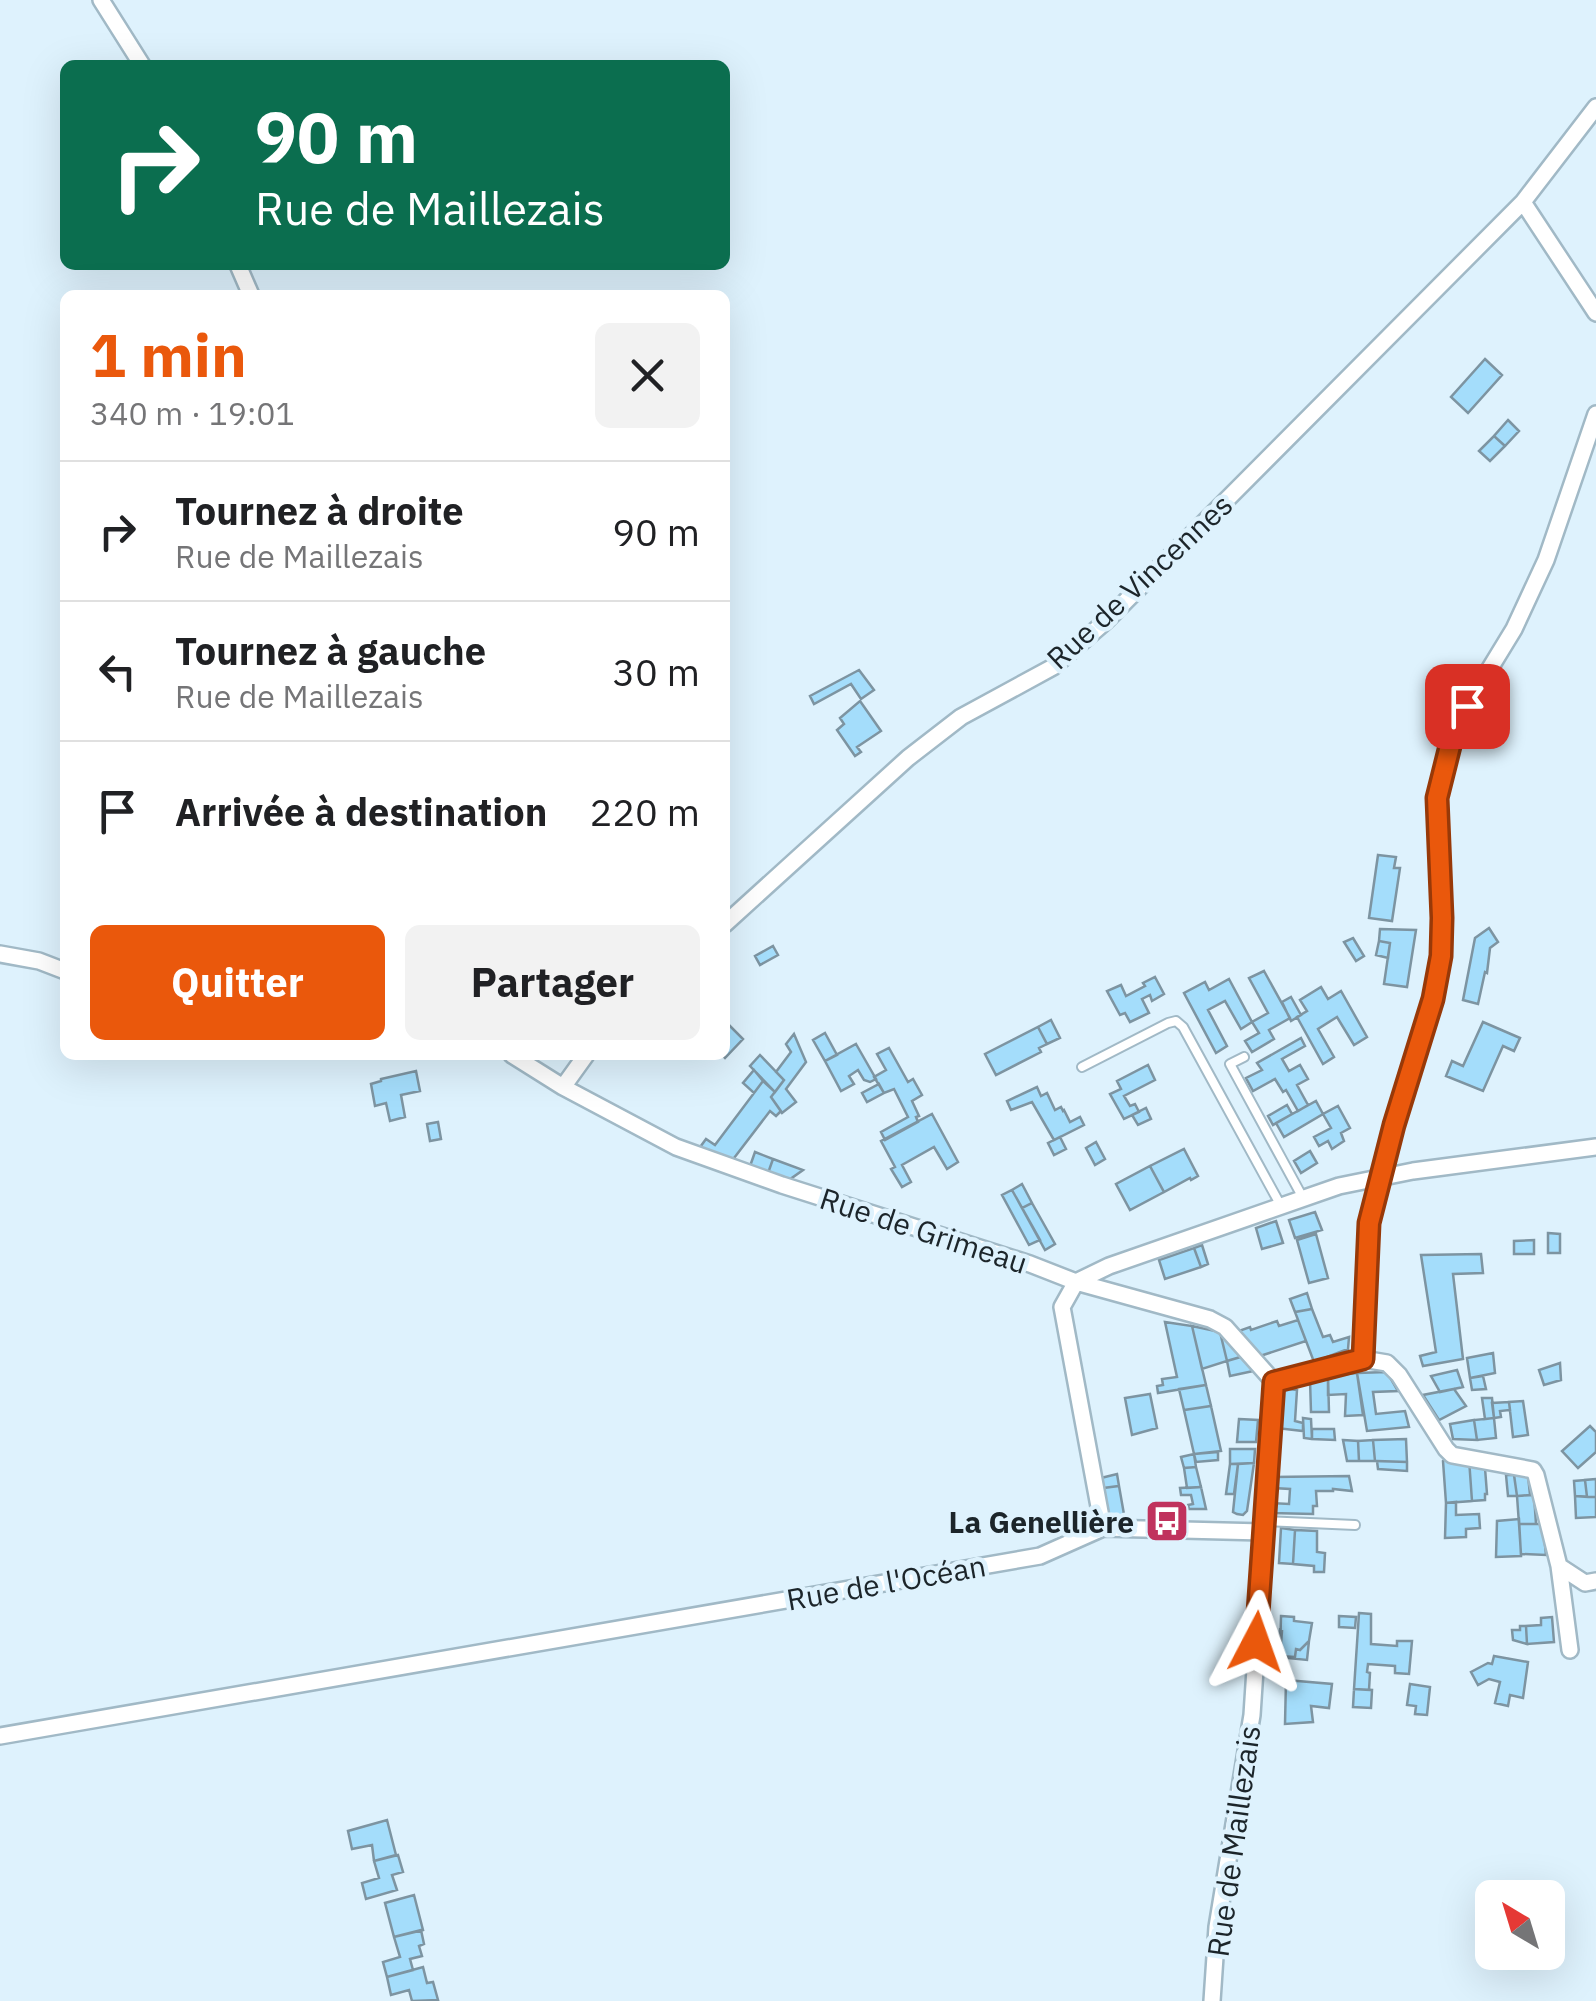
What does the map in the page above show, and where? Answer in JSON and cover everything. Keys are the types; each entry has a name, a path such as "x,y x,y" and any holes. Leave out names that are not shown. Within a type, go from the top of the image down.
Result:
{"street":[{"path":"101,0 139,60"},
{"path":"1596,106 1523,202 1596,313"},
{"name":"Rue de Vincennes","path":"730,919 908,758 961,717 1053,667 1106,620 1523,202"},
{"path":"1363,1359 1369,1223 1433,999 1441,956 1437,798 1442,771 1467,706 1514,629 1546,560 1596,414"},
{"path":"0,954 60,969"},
{"name":"Rue de Grimeau","path":"520,1060 676,1147 1076,1282 1210,1319 1225,1327 1274,1382"},
{"path":"563,1087 582,1060"},
{"path":"1263,1526 1103,1528 1062,1307 1076,1282 1108,1266 1339,1186 1596,1147"},
{"path":"1274,1382 1363,1359 1387,1364 1452,1455 1533,1470 1559,1566 1570,1650"},
{"name":"Rue de Maillezais","path":"1212,2001 1216,1927 1252,1716 1274,1382"},
{"name":"Rue de l'Océan","path":"0,1736 1040,1556 1103,1528"},
{"path":"1559,1566 1585,1583 1596,1581"}],"lane":[{"path":"1082,1068 1176,1021 1183,1027 1281,1206"},
{"path":"1244,1056 1230,1064 1303,1198"},
{"path":"1263,1526 1355,1526"}],"building":[{"path":"1485,359 1502,375 1468,413 1451,397"},
{"path":"1508,420 1519,431 1505,446 1494,436"},
{"path":"1494,436 1505,446 1490,461 1479,451"},
{"path":"859,670 874,690 861,699 851,684 814,704 810,696"},
{"path":"860,701 881,731 857,747 861,752 855,756 837,730 844,724 840,718"},
{"path":"1378,855 1396,857 1394,868 1400,868 1392,921 1369,918"},
{"path":"1489,928 1498,942 1490,948 1478,1004 1463,1000 1475,938"},
{"path":"1380,929 1416,930 1407,987 1384,984 1390,943 1379,941"},
{"path":"1353,938 1364,956 1356,961 1344,942"},
{"path":"1379,941 1390,943 1388,958 1376,955"},
{"path":"773,946 778,955 760,965 755,956"},
{"path":"1264,971 1290,1018 1269,1030 1274,1039 1252,1052 1245,1041 1259,1033 1252,1022 1268,1013 1249,978"},
{"path":"1155,977 1164,994 1152,1001 1150,995 1142,999 1149,1013 1130,1022 1125,1013 1120,1015 1107,991 1121,985 1126,996"},
{"path":"1229,979 1252,1022 1241,1029 1225,1001 1208,1010 1227,1046 1216,1053 1184,993 1205,982 1209,990"},
{"path":"1321,987 1328,999 1341,991 1367,1037 1354,1045 1337,1017 1318,1029 1334,1057 1323,1064 1297,1017 1307,1011 1300,1000"},
{"path":"1291,997 1301,1015 1291,1021 1282,1002"},
{"path":"1051,1020 1060,1038 1047,1044 1038,1027"},
{"path":"1483,1022 1520,1038 1514,1051 1503,1046 1483,1091 1446,1076 1452,1061 1463,1066"},
{"path":"730,1026 743,1039 730,1053"},
{"path":"1038,1027 1047,1044 1039,1048 1041,1052 996,1075 985,1054"},
{"path":"825,1033 837,1055 825,1061 813,1040"},
{"path":"794,1034 806,1062 786,1089 796,1102 782,1113 771,1097 784,1080 776,1072 791,1052 786,1044"},
{"path":"1301,1038 1305,1046 1282,1059 1289,1071 1300,1065 1308,1079 1297,1085 1308,1105 1298,1111 1275,1079 1253,1091 1246,1078 1262,1070 1257,1063"},
{"path":"856,1044 876,1079 864,1080 858,1070 849,1076 854,1084 841,1091 825,1061"},
{"path":"889,1048 908,1082 913,1079 922,1095 912,1101 918,1122 885,1140 881,1132 908,1117 894,1089 884,1093 874,1077 886,1070 877,1054"},
{"path":"760,1055 784,1080 775,1092 750,1066"},
{"path":"1148,1065 1155,1080 1124,1096 1139,1112 1124,1119 1110,1094 1121,1089 1117,1081"},
{"path":"754,1070 763,1081 754,1093 743,1083"},
{"path":"416,1071 420,1091 401,1095 405,1117 390,1121 386,1103 375,1106 371,1084"},
{"path":"763,1081 775,1092 771,1097 781,1111 776,1116 770,1111 731,1162 698,1150 706,1139 715,1145"},
{"path":"879,1084 884,1093 867,1102 862,1093"},
{"path":"1037,1087 1041,1096 1047,1093 1055,1110 1061,1107 1070,1122 1080,1117 1084,1125 1054,1140 1032,1102 1011,1110 1007,1101"},
{"path":"1316,1101 1323,1114 1284,1137 1276,1123"},
{"path":"1287,1105 1292,1114 1273,1125 1268,1116"},
{"path":"1338,1106 1350,1128 1341,1133 1344,1141 1332,1149 1328,1141 1319,1146 1314,1137 1331,1128 1323,1114"},
{"path":"1146,1108 1151,1119 1138,1125 1132,1115"},
{"path":"932,1114 958,1162 947,1169 934,1147 902,1165 911,1182 902,1187 881,1141"},
{"path":"438,1122 441,1139 430,1141 427,1124"},
{"path":"1060,1137 1066,1149 1054,1155 1048,1143"},
{"path":"1096,1142 1105,1159 1095,1165 1086,1148"},
{"path":"1184,1149 1198,1176 1164,1192 1150,1166"},
{"path":"1310,1151 1317,1163 1301,1173 1294,1161"},
{"path":"755,1152 773,1159 767,1176 749,1169"},
{"path":"773,1159 803,1170 786,1182 767,1176"},
{"path":"1150,1166 1164,1192 1130,1210 1116,1184"},
{"path":"1022,1184 1032,1203 1022,1208 1012,1190"},
{"path":"1012,1190 1040,1240 1029,1245 1002,1195"},
{"path":"1032,1203 1055,1244 1045,1250 1022,1208"},
{"path":"1315,1212 1322,1230 1295,1238 1289,1220"},
{"path":"1276,1221 1283,1243 1262,1249 1256,1228"},
{"path":"1548,1233 1560,1234 1560,1253 1548,1253"},
{"path":"1316,1234 1328,1278 1309,1283 1297,1240"},
{"path":"1534,1240 1534,1254 1514,1254 1514,1241"},
{"path":"1202,1245 1208,1264 1201,1267 1194,1248"},
{"path":"1194,1248 1201,1267 1165,1279 1159,1260"},
{"path":"1481,1254 1483,1273 1453,1274 1463,1359 1423,1366 1420,1356 1436,1352 1421,1255"},
{"path":"1307,1293 1312,1309 1295,1312 1290,1299"},
{"path":"1312,1309 1323,1337 1330,1335 1333,1342 1349,1337 1348,1349 1314,1362 1295,1312"},
{"path":"1298,1320 1306,1341 1260,1356 1236,1332 1277,1321 1279,1326"},
{"path":"1165,1322 1192,1326 1206,1385 1158,1393 1162,1379 1177,1377"},
{"path":"1192,1326 1220,1332 1227,1361 1202,1369"},
{"path":"1220,1332 1244,1356 1227,1361"},
{"path":"1493,1353 1495,1373 1470,1378 1467,1358"},
{"path":"1244,1356 1258,1370 1230,1376 1227,1361"},
{"path":"1560,1363 1561,1380 1544,1385 1539,1370"},
{"path":"1457,1370 1463,1387 1440,1392 1431,1376"},
{"path":"1387,1372 1398,1391 1373,1392 1376,1414 1405,1411 1409,1427 1367,1431 1357,1373"},
{"path":"1357,1373 1363,1415 1345,1416 1346,1394 1328,1395 1328,1376"},
{"path":"1328,1376 1329,1412 1311,1412 1310,1380"},
{"path":"1483,1376 1486,1389 1472,1390 1470,1378"},
{"path":"1206,1385 1211,1406 1184,1410 1179,1389"},
{"path":"1278,1388 1297,1390 1295,1421 1303,1423 1303,1431 1276,1428"},
{"path":"1454,1389 1466,1406 1439,1420 1423,1395"},
{"path":"1150,1394 1157,1428 1132,1435 1125,1398"},
{"path":"1482,1398 1492,1398 1494,1418 1485,1419"},
{"path":"1523,1401 1528,1435 1513,1437 1509,1402"},
{"path":"1509,1402 1510,1410 1500,1411 1501,1417 1494,1418 1492,1403"},
{"path":"1211,1406 1221,1451 1194,1454 1184,1410"},
{"path":"1303,1418 1311,1419 1312,1439 1304,1438"},
{"path":"1494,1418 1496,1438 1477,1440 1474,1420"},
{"path":"1239,1419 1258,1420 1256,1442 1237,1442"},
{"path":"1474,1420 1477,1440 1453,1439 1450,1424"},
{"path":"1590,1426 1596,1432 1596,1452 1578,1468 1562,1451"},
{"path":"1312,1429 1334,1429 1335,1440 1312,1439"},
{"path":"1406,1439 1407,1462 1375,1461 1373,1440"},
{"path":"1343,1440 1358,1441 1359,1461 1347,1461"},
{"path":"1373,1440 1375,1461 1359,1461 1358,1441"},
{"path":"1230,1449 1255,1449 1254,1463 1230,1464"},
{"path":"1218,1452 1218,1460 1196,1462 1194,1454"},
{"path":"1194,1454 1196,1467 1184,1468 1181,1457"},
{"path":"1448,1457 1469,1459 1472,1501 1446,1503 1443,1461"},
{"path":"1469,1459 1485,1468 1485,1500 1472,1501"},
{"path":"1377,1461 1407,1462 1407,1471 1378,1469"},
{"path":"1254,1463 1247,1511 1237,1514 1233,1512 1238,1464"},
{"path":"1230,1464 1238,1464 1234,1494 1226,1494"},
{"path":"1196,1467 1201,1487 1187,1488 1184,1468"},
{"path":"1117,1474 1119,1486 1103,1488 1101,1478"},
{"path":"1506,1475 1514,1475 1517,1496 1508,1496"},
{"path":"1514,1475 1528,1475 1530,1495 1517,1496"},
{"path":"1349,1476 1352,1491 1316,1491 1313,1514 1271,1513 1271,1503 1289,1504 1290,1489 1273,1488 1273,1477"},
{"path":"1596,1479 1596,1497 1587,1497 1585,1480"},
{"path":"1585,1480 1587,1497 1575,1496 1574,1481"},
{"path":"1119,1486 1125,1520 1110,1520 1103,1488"},
{"path":"1201,1487 1206,1509 1189,1509 1188,1505 1193,1504 1191,1495 1181,1495 1180,1488"},
{"path":"1534,1495 1536,1524 1519,1524 1517,1496"},
{"path":"1575,1496 1596,1497 1596,1517 1576,1518"},
{"path":"1456,1502 1456,1515 1479,1514 1480,1528 1466,1529 1466,1537 1445,1538 1446,1503"},
{"path":"1519,1519 1521,1556 1496,1557 1497,1521"},
{"path":"1519,1524 1543,1524 1546,1555 1521,1554"},
{"path":"1281,1528 1295,1530 1293,1564 1279,1563"},
{"path":"1295,1530 1317,1531 1317,1552 1325,1553 1324,1572 1314,1572 1314,1566 1293,1564"},
{"path":"1359,1613 1371,1614 1371,1644 1397,1646 1397,1641 1412,1641 1409,1674 1395,1673 1395,1666 1368,1664 1369,1690 1354,1689"},
{"path":"1281,1616 1312,1623 1309,1641 1296,1649 1295,1657 1280,1656"},
{"path":"1339,1616 1356,1617 1355,1628 1339,1627"},
{"path":"1552,1617 1554,1642 1527,1644 1526,1626 1541,1625 1541,1618"},
{"path":"1520,1626 1526,1626 1527,1644 1513,1640 1512,1630 1520,1630"},
{"path":"1280,1630 1280,1656 1295,1657 1296,1649 1309,1641 1307,1660 1277,1657"},
{"path":"1494,1656 1528,1662 1523,1698 1510,1695 1508,1706 1495,1703 1500,1682 1489,1679 1478,1685 1471,1672 1492,1664"},
{"path":"1286,1680 1332,1684 1329,1708 1311,1706 1313,1722 1285,1724"},
{"path":"1410,1684 1430,1687 1427,1715 1415,1714 1416,1706 1407,1705"},
{"path":"1354,1689 1372,1690 1371,1708 1353,1707"},
{"path":"387,1820 396,1855 374,1861 372,1845 352,1849 348,1831"},
{"path":"398,1855 403,1872 392,1875 397,1890 366,1899 362,1883 379,1878 374,1861"},
{"path":"414,1895 423,1930 394,1937 385,1903"},
{"path":"421,1930 422,1956 410,1959 413,1970 387,1977 383,1962 400,1957 394,1937"},
{"path":"423,1967 438,2000 412,2001 409,1990 391,1995 387,1977"}],"place":[{"name":"La Genellière","path":"1167,1521"}],"route":[{"path":"1256,1642 1274,1382 1363,1359 1369,1223 1433,999 1441,956 1442,918 1437,798 1452,738 1467,706"}]}
